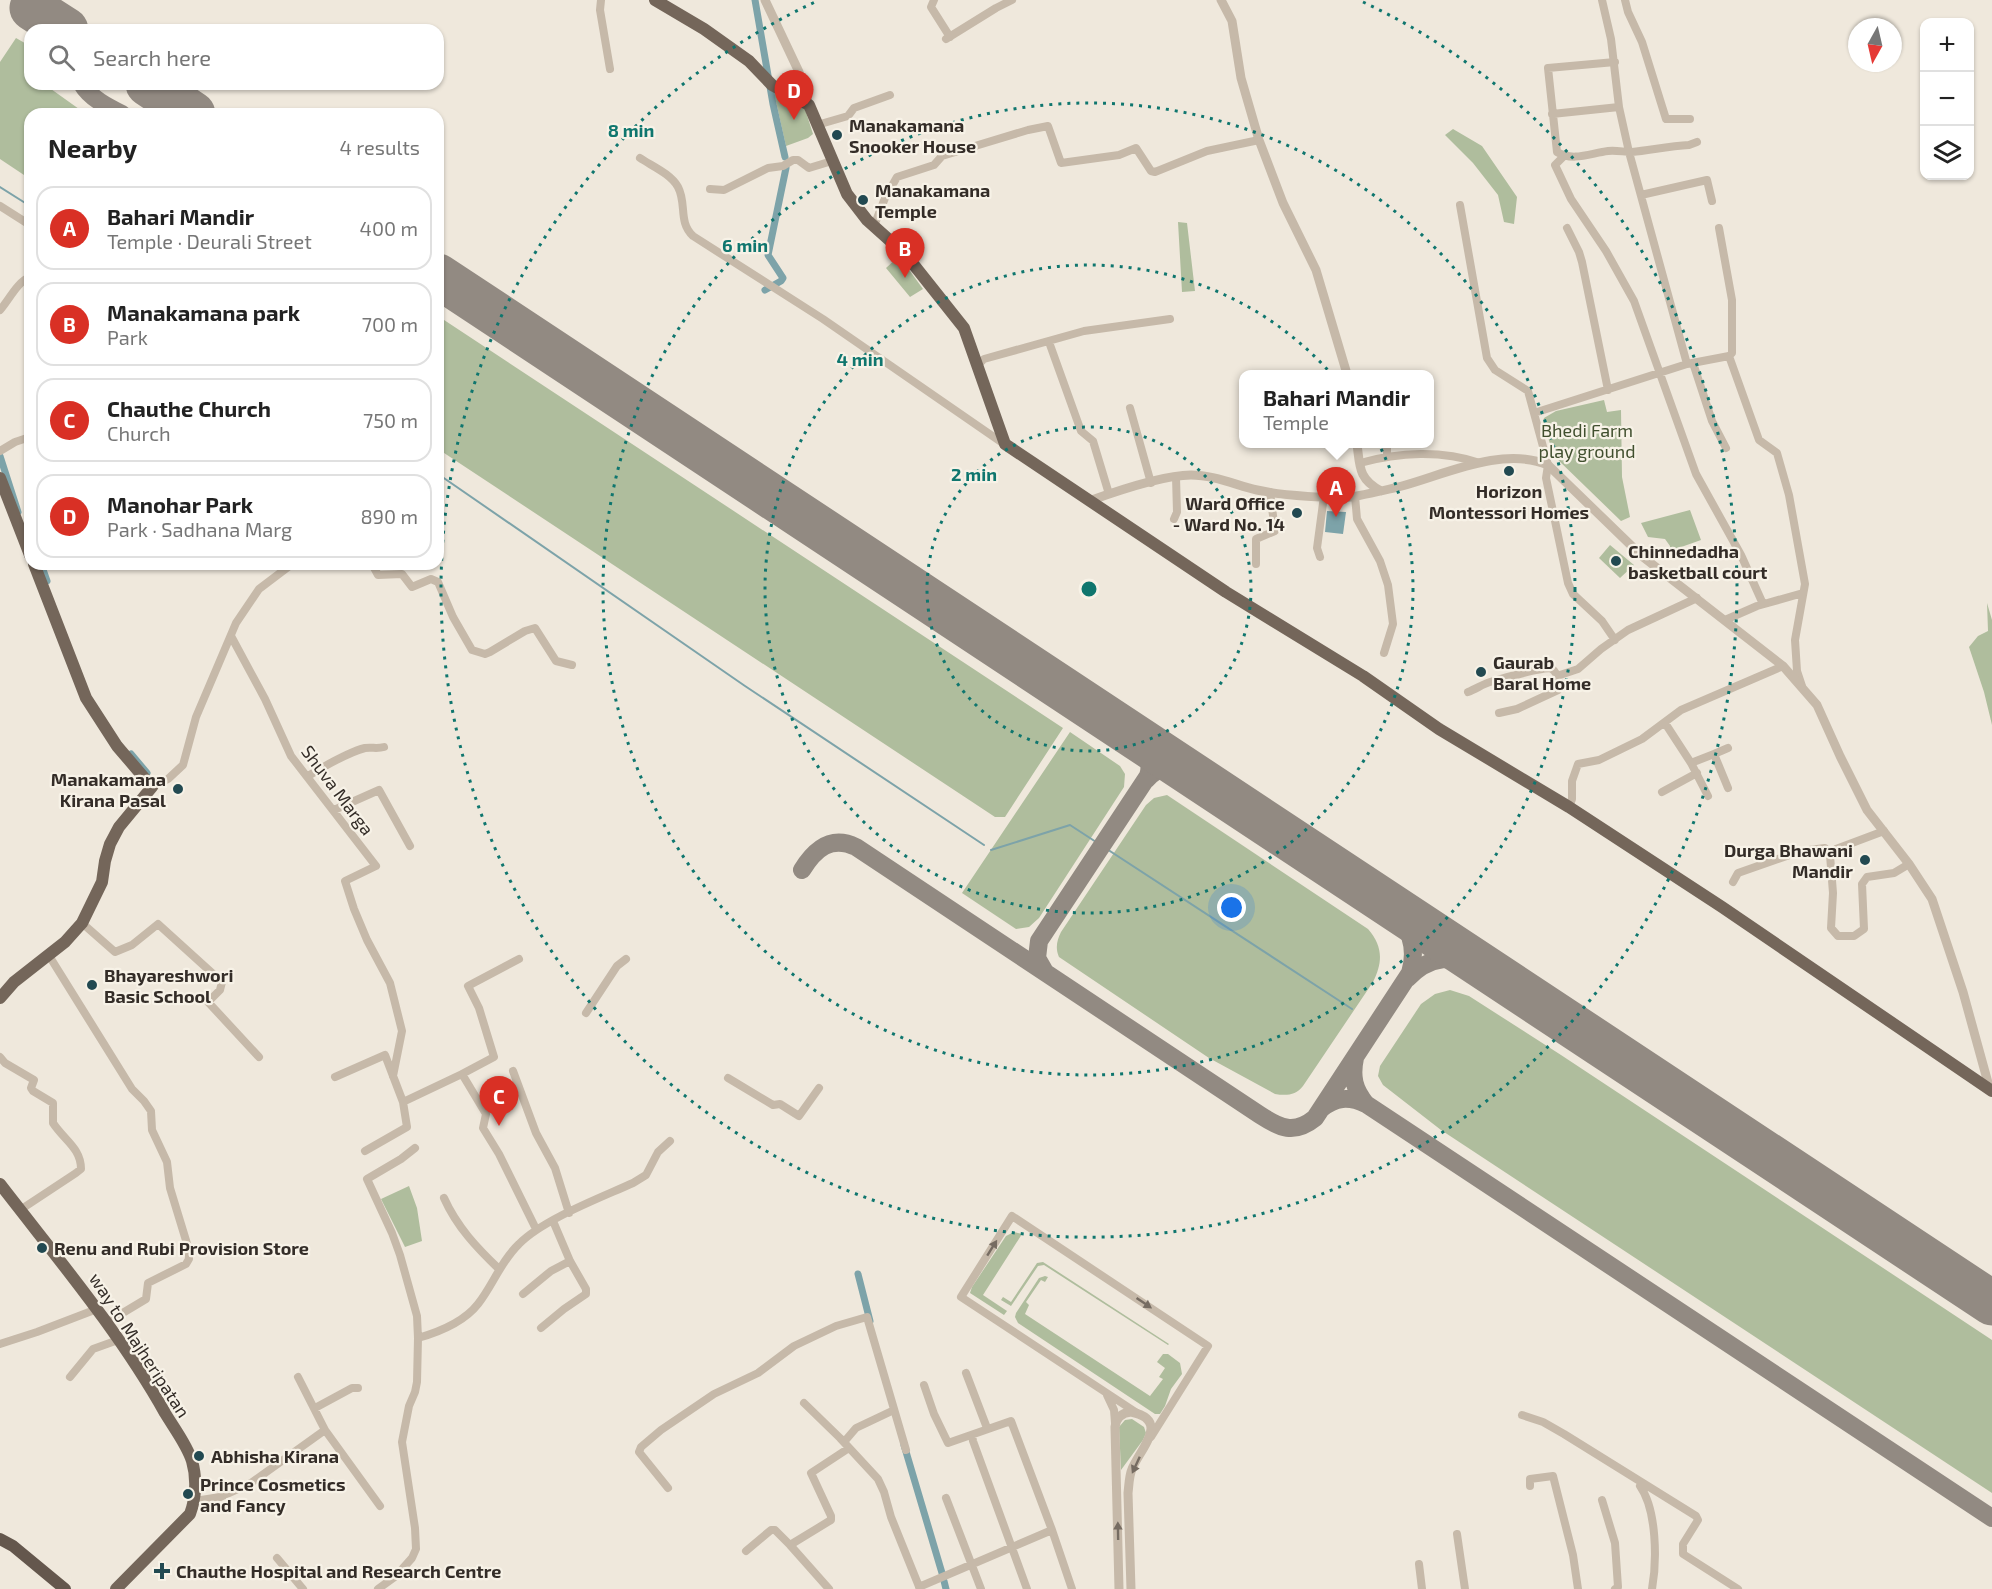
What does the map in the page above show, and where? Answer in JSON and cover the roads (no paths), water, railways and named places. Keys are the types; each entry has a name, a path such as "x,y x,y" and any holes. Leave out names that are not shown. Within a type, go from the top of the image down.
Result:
{"highway":[{"path":"0,1539 13,1546 65,1589"}],"main road":[{"path":"655,0 704,29 749,61 772,85 809,105 847,194 874,226 906,255 964,328 1005,444 1226,592 1363,676 1439,729 1569,807 1722,907 1991,1091"},
{"path":"0,478 24,540"},
{"path":"0,998 14,982 64,942 82,923 99,889 110,844 119,827 152,788 117,746 86,698 36,570"},
{"name":"way to Majheripatan","path":"0,1184 97,1309 151,1388 192,1460 195,1502"},
{"path":"116,1589 190,1514 195,1502"}],"street":[{"path":"601,0 600,10 610,69"},
{"path":"765,0 799,72 809,105"},
{"path":"934,0 931,7 948,38 1012,0"},
{"path":"1221,0 1232,21 1241,78 1259,140 1282,203 1316,270 1346,370"},
{"path":"1602,0 1615,62 1618,107 1629,152 1690,364 1712,421 1726,448"},
{"path":"1625,0 1642,42 1666,119 1690,119"},
{"path":"1615,62 1548,68 1557,152 1564,156 1596,155 1606,151 1629,152 1689,145 1697,142"},
{"path":"817,125 848,116 854,108 890,95"},
{"path":"1552,114 1618,107"},
{"path":"874,226 885,198 897,177 934,165 942,156 1028,130 1048,126 1061,163 1119,154 1136,148 1151,171 1155,172 1207,151 1259,140"},
{"path":"1564,156 1555,165 1559,177 1606,251 1634,301 1696,474 1741,555 1763,604"},
{"path":"640,158 677,186 680,191 683,223 687,231 1005,444"},
{"path":"710,189 724,190 768,168 783,166 793,160 798,160 809,168 832,161"},
{"path":"1641,195 1707,180 1712,201"},
{"path":"1461,205 1487,358 1495,370 1528,391 1548,465 1546,478 1569,583 1573,594 1602,621 1614,640"},
{"path":"0,206 24,221"},
{"path":"1567,228 1582,262 1608,390"},
{"path":"1719,228 1732,300 1733,345 1730,356 1759,440 1777,453 1789,495 1805,584 1795,640 1797,671 1802,686"},
{"path":"0,310 24,280"},
{"path":"978,365 984,359 1084,331 1170,320"},
{"path":"1049,342 1081,431 1093,441 1109,494"},
{"path":"1534,413 1690,364 1730,356"},
{"path":"1130,408 1150,483"},
{"path":"0,451 24,439"},
{"path":"1358,448 1363,478 1371,486 1381,490"},
{"path":"1387,448 1387,457"},
{"path":"1360,463 1403,454 1435,454 1467,459 1481,464"},
{"path":"1089,501 1150,483 1191,475 1270,492 1354,496 1481,464 1523,459 1548,465 1643,557 1783,666 1817,705 1867,810 1909,864 1932,899 1963,992 1991,1091"},
{"path":"1174,519 1177,512 1176,477"},
{"path":"1256,564 1256,539 1275,531 1270,492"},
{"path":"1320,557 1317,548 1324,496"},
{"path":"1354,496 1357,519 1380,561 1388,585 1393,624 1384,653"},
{"path":"152,788 168,779 183,765 196,717 236,623 259,589 284,570"},
{"path":"376,570 378,574 402,573 412,587 432,579 438,582 453,617 472,650 485,654 525,631 535,628 556,661 572,665"},
{"path":"1725,620 1763,604 1803,593"},
{"path":"1557,676 1578,669 1628,630 1697,598"},
{"name":"Shuva Marga","path":"231,636 265,699 291,756 376,866 345,881 367,940 390,983 402,1031 393,1076"},
{"path":"1569,807 1572,799 1572,781 1578,764 1599,760 1642,739 1681,710 1783,666"},
{"path":"1468,692 1488,682 1542,669 1554,670 1562,686 1558,690 1517,709 1499,713"},
{"path":"1665,723 1691,763 1708,795"},
{"path":"308,776 367,748 376,750 384,747"},
{"path":"1691,763 1728,748"},
{"path":"1714,754 1728,788"},
{"path":"1662,792 1696,773"},
{"path":"334,810 379,789 386,806 410,846"},
{"path":"1830,855 1836,849 1884,831"},
{"path":"1732,882 1738,873 1801,851 1825,848 1830,855 1833,893 1831,928 1838,936 1854,936 1864,929 1862,884 1867,877 1894,873 1909,864"},
{"path":"82,923 115,952 132,945 158,924 222,982 220,990 208,1002 259,1057"},
{"path":"48,954 132,1089 150,1111 152,1130 167,1162 170,1188 188,1247 189,1259 186,1264 148,1283 146,1299 106,1323"},
{"path":"402,1102 494,1057 479,1008 468,986 519,959"},
{"path":"586,1012 616,966 626,959"},
{"path":"334,1077 386,1055 402,1102 407,1127 365,1151"},
{"path":"0,1057 5,1063 34,1080 31,1088 33,1091 53,1103 53,1123 73,1145 81,1163 81,1169 76,1173 20,1210"},
{"path":"513,1071 536,1133 555,1168 569,1213"},
{"path":"462,1074 486,1114 483,1128 499,1154 536,1229"},
{"path":"728,1078 773,1106 780,1104 799,1116 819,1088"},
{"path":"418,1338 453,1325 477,1306 499,1269 518,1245 536,1229 646,1175 658,1152 670,1141"},
{"path":"378,1589 396,1576 416,1549 402,1442 409,1406 416,1392 418,1338 417,1316 400,1255 383,1211 367,1179 415,1148"},
{"path":"444,1198 454,1219 473,1244 499,1269"},
{"path":"1131,1589 1128,1493 1132,1469 1208,1346 1012,1216 961,1297 1157,1426"},
{"path":"541,1328 586,1294 586,1289 570,1261 553,1221"},
{"path":"524,1293 551,1271 570,1261"},
{"path":"0,1344 97,1309"},
{"path":"668,1488 639,1452 650,1438 714,1394 758,1372 804,1340 845,1323 867,1317 906,1450"},
{"path":"70,1377 93,1349 118,1340"},
{"path":"966,1373 987,1428"},
{"path":"298,1377 326,1430 380,1506"},
{"path":"924,1385 946,1442 951,1443 1011,1420 1072,1589"},
{"path":"315,1408 352,1388 358,1388"},
{"path":"1101,1389 1113,1405 1116,1428 1119,1589"},
{"path":"804,1403 878,1479 919,1588 1052,1530"},
{"path":"790,1545 831,1520 811,1473 846,1445 862,1424 894,1410"},
{"path":"1116,1428 1118,1418 1126,1412 1131,1412 1142,1416 1150,1425 1152,1430 1149,1440"},
{"path":"1522,1415 1543,1422 1564,1434 1696,1516 1698,1520 1683,1544 1683,1554 1738,1589"},
{"path":"195,1502 220,1497 251,1483 326,1430"},
{"path":"972,1435 1027,1589"},
{"path":"1530,1486 1530,1479 1553,1476 1573,1555 1578,1589"},
{"path":"1640,1486 1651,1516 1655,1546 1656,1558 1652,1589"},
{"path":"946,1498 981,1589"},
{"path":"1602,1500 1615,1542 1618,1587 1615,1589"},
{"path":"746,1551 771,1530 775,1530 829,1589"},
{"path":"1457,1534 1465,1589"},
{"path":"277,1558 303,1589"},
{"path":"1419,1564 1422,1589"}],"water":[{"path":"1327,511 1346,512 1343,534 1325,532"}],"waterway":[{"path":"755,0 773,104 785,157"},
{"path":"765,290 783,278 768,255 786,168"},
{"path":"0,187 24,202"},
{"path":"0,456 18,512"},
{"path":"444,478 745,686 984,845"},
{"path":"43,570 47,581"},
{"path":"131,754 147,773"},
{"path":"991,850 1070,825 1352,1009"},
{"path":"858,1274 870,1321"},
{"path":"904,1445 942,1573"},
{"path":"944,1581 946,1589"}],"place":[{"name":"Manohar Park","path":"794,120"},
{"name":"Manakamana Snooker House","path":"837,135"},
{"name":"Manakamana Temple","path":"863,200"},
{"name":"Manakamana park","path":"905,278"},
{"name":"Horizon Montessori Homes","path":"1509,471"},
{"name":"Ward Office - Ward No. 14","path":"1297,513"},
{"name":"Bahari Mandir","path":"1336,517"},
{"name":"Chinnedadha basketball court","path":"1616,561"},
{"name":"Gaurab Baral Home","path":"1481,672"},
{"name":"Manakamana Kirana Pasal","path":"178,789"},
{"name":"Durga Bhawani Mandir","path":"1865,860"},
{"name":"Bhayareshwori Basic School","path":"92,985"},
{"name":"Chauthe Church","path":"499,1126"},
{"name":"Renu and Rubi Provision Store","path":"42,1248"},
{"name":"Abhisha Kirana","path":"199,1456"},
{"name":"Prince Cosmetics and Fancy","path":"188,1494"},
{"name":"Chauthe Hospital and Research Centre","path":"162,1571"}],"park label":[{"name":"Bhedi Farm play ground","path":"1587,440"}]}
